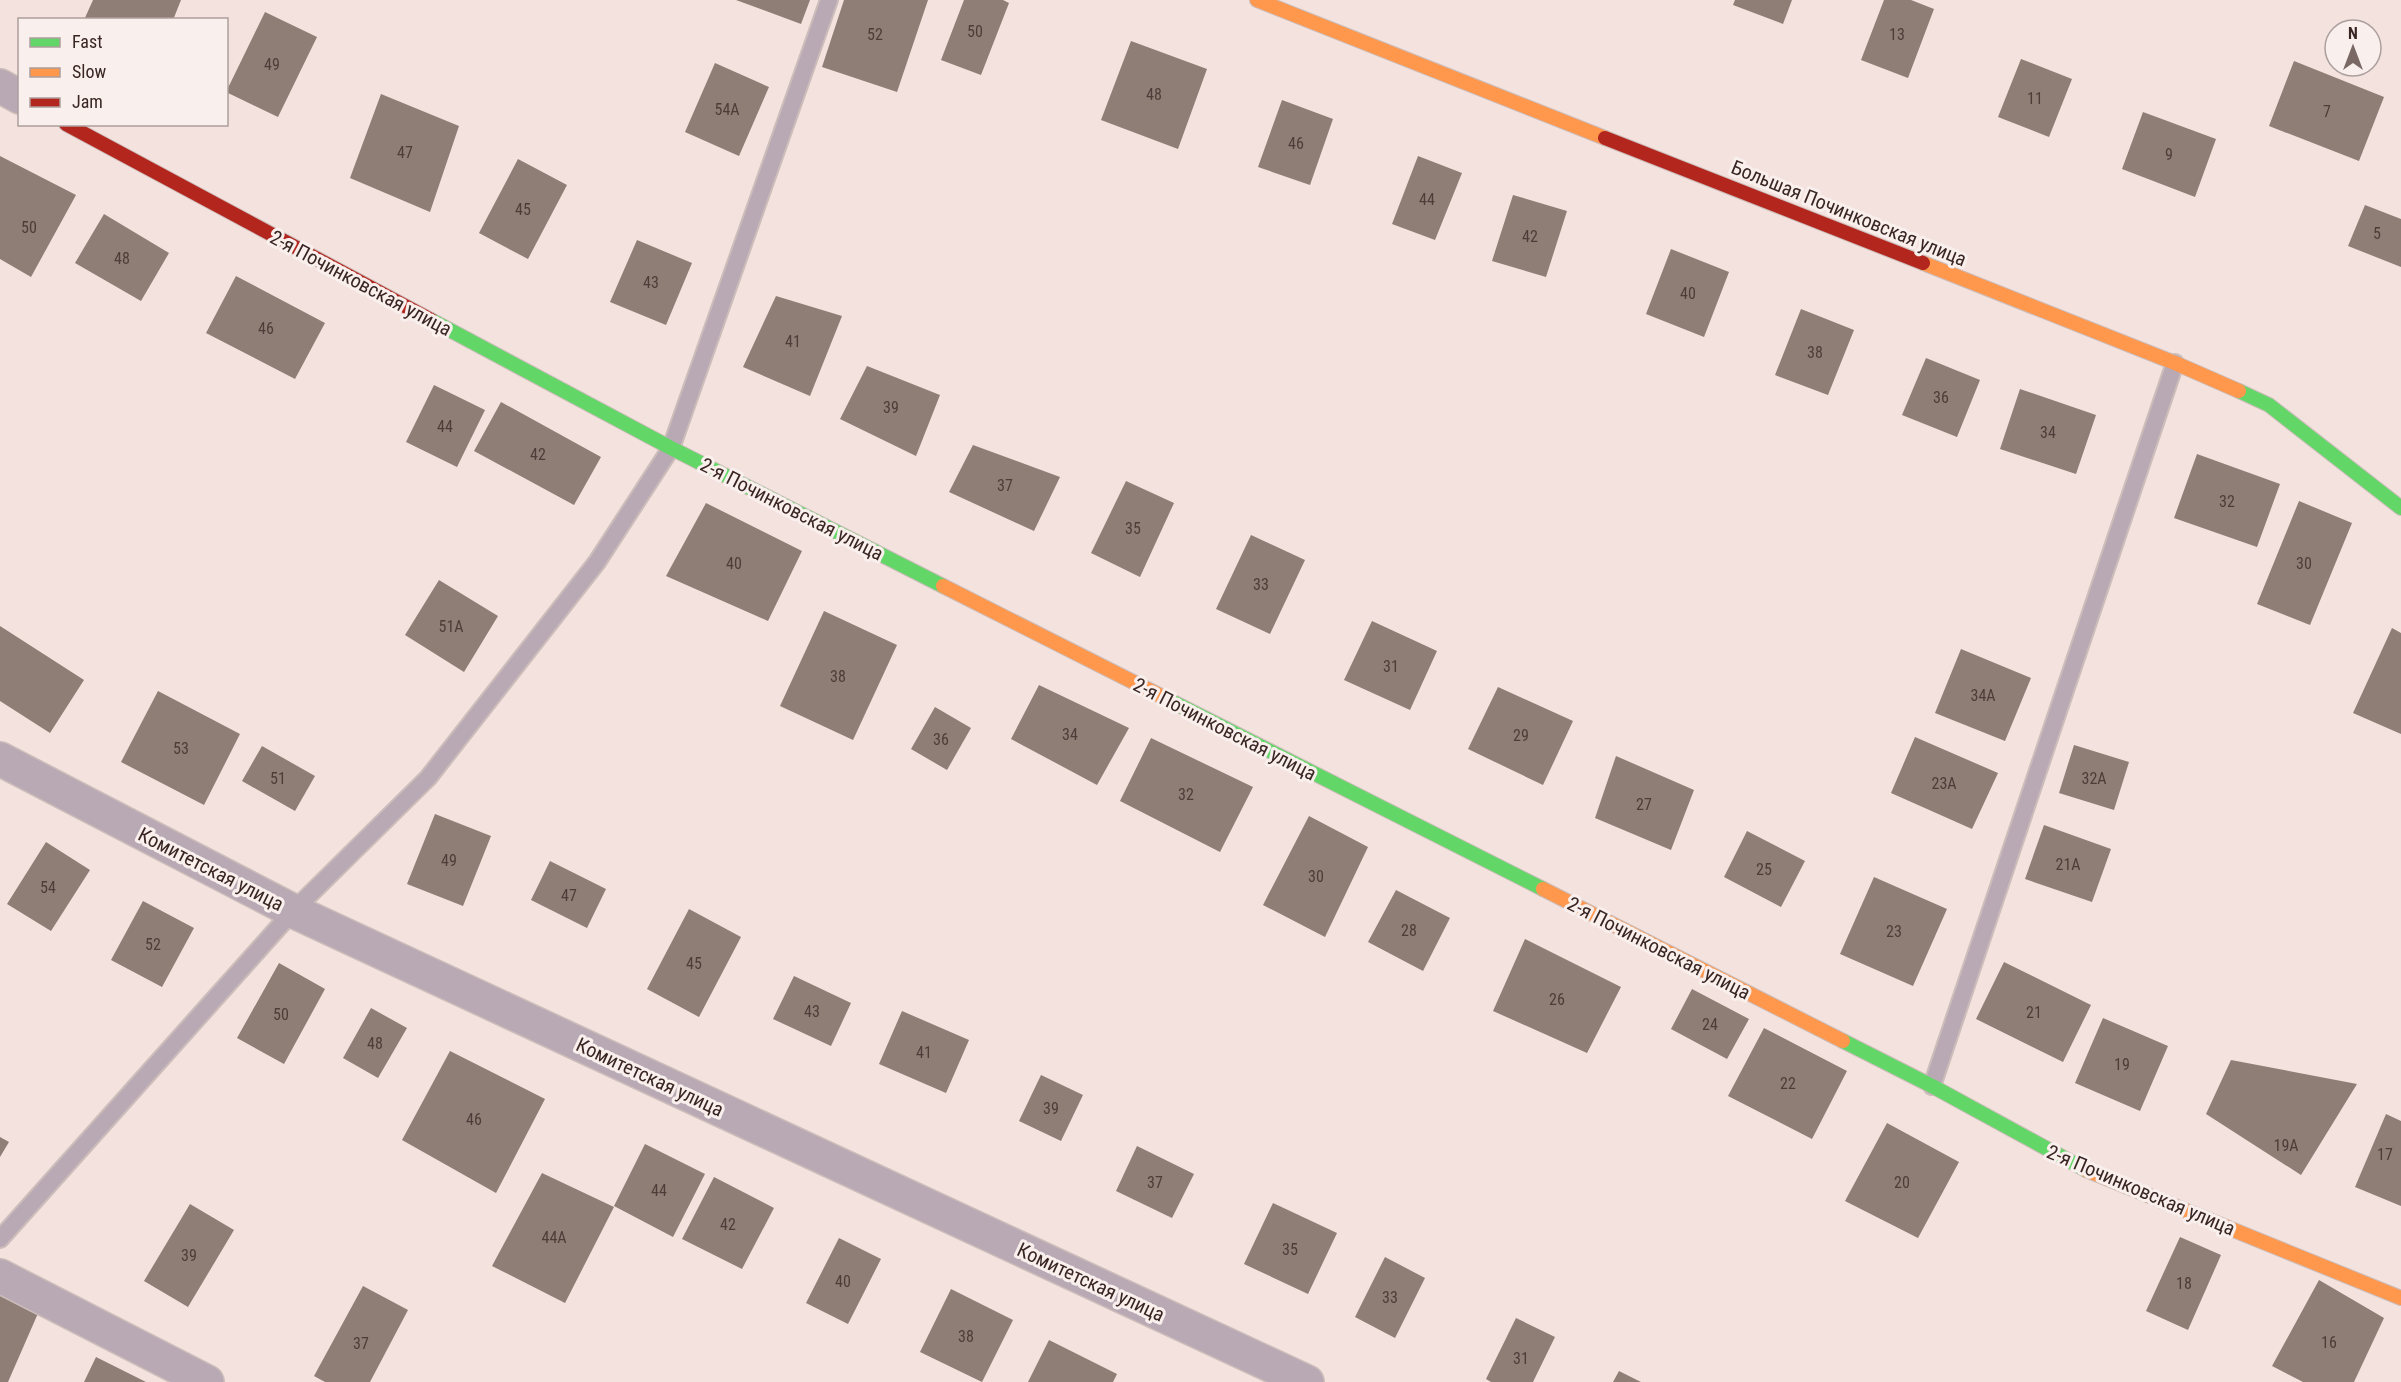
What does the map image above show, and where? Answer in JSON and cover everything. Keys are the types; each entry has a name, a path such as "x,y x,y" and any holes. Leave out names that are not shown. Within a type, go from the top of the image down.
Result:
{"street":[{"name":"Большая Починковская улица","path":"1257,0 2175,363 2269,405 2401,508"},
{"path":"0,86 18,96"},
{"name":"2-я Починковская улица","path":"70,126 671,448 1932,1086 2078,1167 2401,1298"},
{"name":"Комитетская улица","path":"0,759 293,911 1307,1382"},
{"path":"0,1275 207,1382"}],"lane":[{"path":"0,1239 293,911 428,778 597,562 671,448 829,0"},
{"path":"1932,1086 2175,363"}],"building":[{"path":"93,0 181,0 174,18 85,18"},
{"path":"736,0 810,0 801,24"},
{"path":"844,0 928,0 897,92 822,67"},
{"path":"964,0 1003,0 1009,3 981,75 941,60"},
{"path":"1735,0 1792,0 1783,24 1733,5"},
{"path":"1884,0 1911,0 1934,9 1908,78 1861,60"},
{"path":"265,12 317,37 278,117 228,93 228,88"},
{"path":"1131,41 1207,69 1178,149 1101,120"},
{"path":"2021,59 2072,79 2049,137 1998,117"},
{"path":"2294,61 2323,73 2323,78 2336,78 2384,97 2359,161 2269,126"},
{"path":"715,63 769,87 739,156 685,132"},
{"path":"381,94 459,126 430,212 350,178"},
{"path":"1282,100 1333,119 1310,185 1258,167"},
{"path":"2143,112 2216,139 2195,197 2122,169"},
{"path":"0,156 76,195 31,277 0,259"},
{"path":"1418,156 1462,173 1435,240 1392,224"},
{"path":"518,159 567,185 528,259 479,233"},
{"path":"1513,195 1567,211 1546,277 1492,261"},
{"path":"2365,205 2401,219 2401,267 2348,246"},
{"path":"104,214 169,253 141,301 75,263"},
{"path":"637,240 692,263 666,325 610,302"},
{"path":"1671,249 1729,272 1704,337 1646,314"},
{"path":"236,276 325,323 295,379 206,333"},
{"path":"776,296 842,316 810,396 743,367"},
{"path":"1801,309 1854,330 1828,395 1775,375"},
{"path":"1926,358 1980,380 1957,437 1902,415"},
{"path":"867,366 940,395 916,456 840,419"},
{"path":"434,385 485,410 457,467 406,442"},
{"path":"2020,389 2096,415 2076,474 2000,449"},
{"path":"501,402 601,457 574,505 474,451"},
{"path":"973,445 1060,477 1034,531 949,492"},
{"path":"2197,454 2280,484 2257,547 2174,518"},
{"path":"1126,481 1174,503 1140,577 1091,553"},
{"path":"2299,501 2352,523 2310,625 2257,604"},
{"path":"706,503 802,551 768,621 666,576"},
{"path":"1251,535 1305,560 1270,634 1216,609"},
{"path":"439,580 498,616 464,672 405,635"},
{"path":"824,611 897,645 853,740 780,706"},
{"path":"1372,621 1437,651 1410,710 1344,680"},
{"path":"0,626 84,680 50,733 0,701"},
{"path":"2392,628 2401,633 2401,734 2353,713"},
{"path":"1961,649 2031,678 2005,741 1935,713"},
{"path":"1039,685 1129,728 1097,785 1011,739"},
{"path":"1498,687 1573,721 1543,785 1468,749"},
{"path":"158,691 240,734 204,805 121,762"},
{"path":"935,707 971,728 947,770 911,749"},
{"path":"1915,737 1998,773 1972,829 1891,793"},
{"path":"1151,738 1253,787 1220,852 1120,801"},
{"path":"2074,745 2129,762 2114,810 2059,793"},
{"path":"262,746 315,776 295,811 242,781"},
{"path":"1616,756 1694,790 1671,850 1595,818"},
{"path":"435,814 491,836 463,906 407,884"},
{"path":"1309,816 1368,847 1325,937 1263,905"},
{"path":"2044,825 2111,849 2092,902 2025,879"},
{"path":"1747,831 1805,861 1781,907 1724,877"},
{"path":"46,842 90,870 51,931 7,904"},
{"path":"550,861 606,889 587,928 531,900"},
{"path":"1874,877 1947,909 1913,986 1840,954"},
{"path":"1396,890 1450,918 1423,971 1368,942"},
{"path":"143,901 194,928 162,987 111,960"},
{"path":"689,909 741,937 699,1017 647,989"},
{"path":"1525,939 1621,987 1587,1053 1493,1011"},
{"path":"2004,962 2091,1005 2063,1062 1976,1019"},
{"path":"279,963 325,989 284,1064 237,1038"},
{"path":"794,976 851,1003 831,1046 773,1019"},
{"path":"1692,989 1749,1019 1727,1059 1671,1029"},
{"path":"371,1008 407,1028 378,1078 343,1058"},
{"path":"902,1011 969,1040 946,1093 879,1064"},
{"path":"2103,1018 2168,1046 2140,1111 2075,1083"},
{"path":"1764,1028 1847,1071 1812,1139 1728,1096"},
{"path":"450,1051 545,1099 496,1193 402,1140"},
{"path":"2231,1060 2357,1084 2301,1175 2206,1114"},
{"path":"1041,1075 1083,1095 1061,1141 1019,1121"},
{"path":"2386,1114 2401,1121 2401,1206 2355,1187"},
{"path":"1887,1123 1959,1162 1918,1238 1845,1201"},
{"path":"0,1137 9,1142 0,1157"},
{"path":"645,1144 705,1174 673,1237 614,1206"},
{"path":"1137,1146 1194,1174 1172,1218 1116,1191"},
{"path":"542,1173 614,1207 565,1303 492,1266"},
{"path":"714,1177 774,1208 742,1269 682,1239"},
{"path":"1273,1203 1337,1233 1308,1294 1244,1264"},
{"path":"190,1204 234,1230 188,1307 144,1281"},
{"path":"2180,1237 2221,1255 2188,1330 2146,1311"},
{"path":"839,1238 881,1259 848,1324 806,1303"},
{"path":"1385,1257 1425,1278 1395,1338 1355,1317"},
{"path":"2319,1280 2384,1318 2354,1382 2303,1382 2272,1366"},
{"path":"363,1286 408,1310 370,1382 325,1382 314,1376"},
{"path":"951,1289 1013,1320 982,1382 920,1352"},
{"path":"0,1295 39,1311 8,1382 0,1382"},
{"path":"1516,1318 1555,1337 1533,1382 1491,1382 1486,1379"},
{"path":"1049,1340 1117,1374 1113,1382 1028,1382"},
{"path":"96,1357 146,1382 84,1382"},
{"path":"1619,1371 1641,1382 1613,1382"}],"traffic: fast":[{"path":"431,320 671,448 943,586"},
{"path":"2239,391 2269,405 2401,508"},
{"path":"1161,696 1543,889"},
{"path":"1843,1041 1932,1086 2086,1170"}],"traffic: slow":[{"path":"1257,0 1605,138"},
{"path":"1923,263 2175,363 2239,391"},
{"path":"943,586 1161,696"},
{"path":"1543,889 1843,1041"},
{"path":"2086,1170 2401,1298"}],"traffic: jam":[{"path":"70,126 431,320"},
{"path":"1605,138 1923,263"}]}
